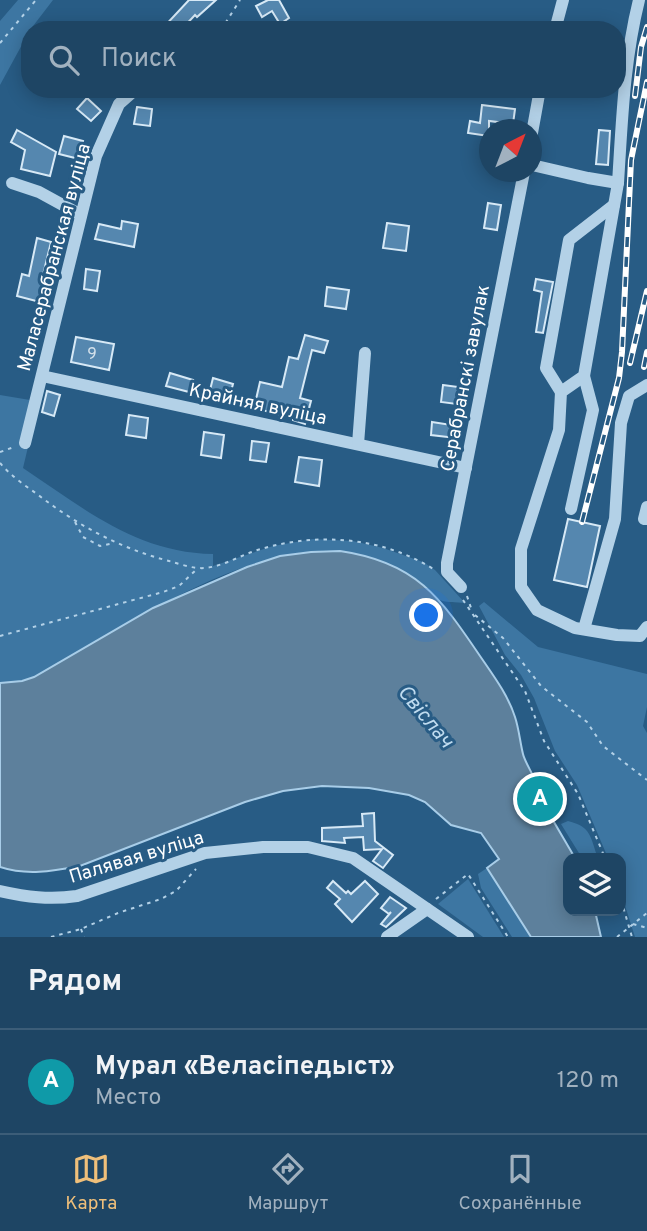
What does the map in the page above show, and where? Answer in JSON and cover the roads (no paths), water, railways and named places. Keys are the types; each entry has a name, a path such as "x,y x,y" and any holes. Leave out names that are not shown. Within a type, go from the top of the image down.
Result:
{"street":[{"path":"557,21 563,0"},
{"path":"626,74 631,32 639,0"},
{"name":"Маласерабранская вуліца","path":"25,443 96,156 119,104 125,98"},
{"path":"534,119 538,98"},
{"path":"571,509 593,410 584,376 618,183 624,98"},
{"path":"542,168 618,183"},
{"name":"Серабранскі завулак","path":"459,591 447,572 447,563 522,182"},
{"path":"12,183 39,192 81,215"},
{"path":"614,205 569,240 546,368 561,392 559,430 520,549 520,587 537,610 575,628 640,636 647,627"},
{"path":"358,444 365,354"},
{"name":"Крайняя вуліца","path":"42,376 466,468"},
{"path":"561,392 584,376"},
{"path":"584,629 615,519 621,423 629,396 647,385"},
{"path":"647,506 644,519 647,519"},
{"name":"Палявая вуліца","path":"0,891 35,899 77,896 205,853 308,847 336,852 366,865 468,937"},
{"path":"387,937 427,909"}],"water":[{"name":"Свіслач","path":"340,551 388,564 423,586 452,616 504,693 518,726 523,754 537,793 572,853 563,853 563,916 596,916 601,937 531,937 487,868 499,859 481,833 451,825 425,802 409,795 369,788 322,786 283,791 245,802 80,866 30,872 0,867 0,683 34,677 153,608 247,567 280,556"}],"railway":[{"path":"635,96 641,47 647,27"},
{"path":"582,522 619,378 631,160 647,82"},
{"path":"630,363 647,291"},
{"path":"644,367 647,352"}],"place":[{"name":"Мурал «Веласіпедыст»","path":"540,799"}]}
